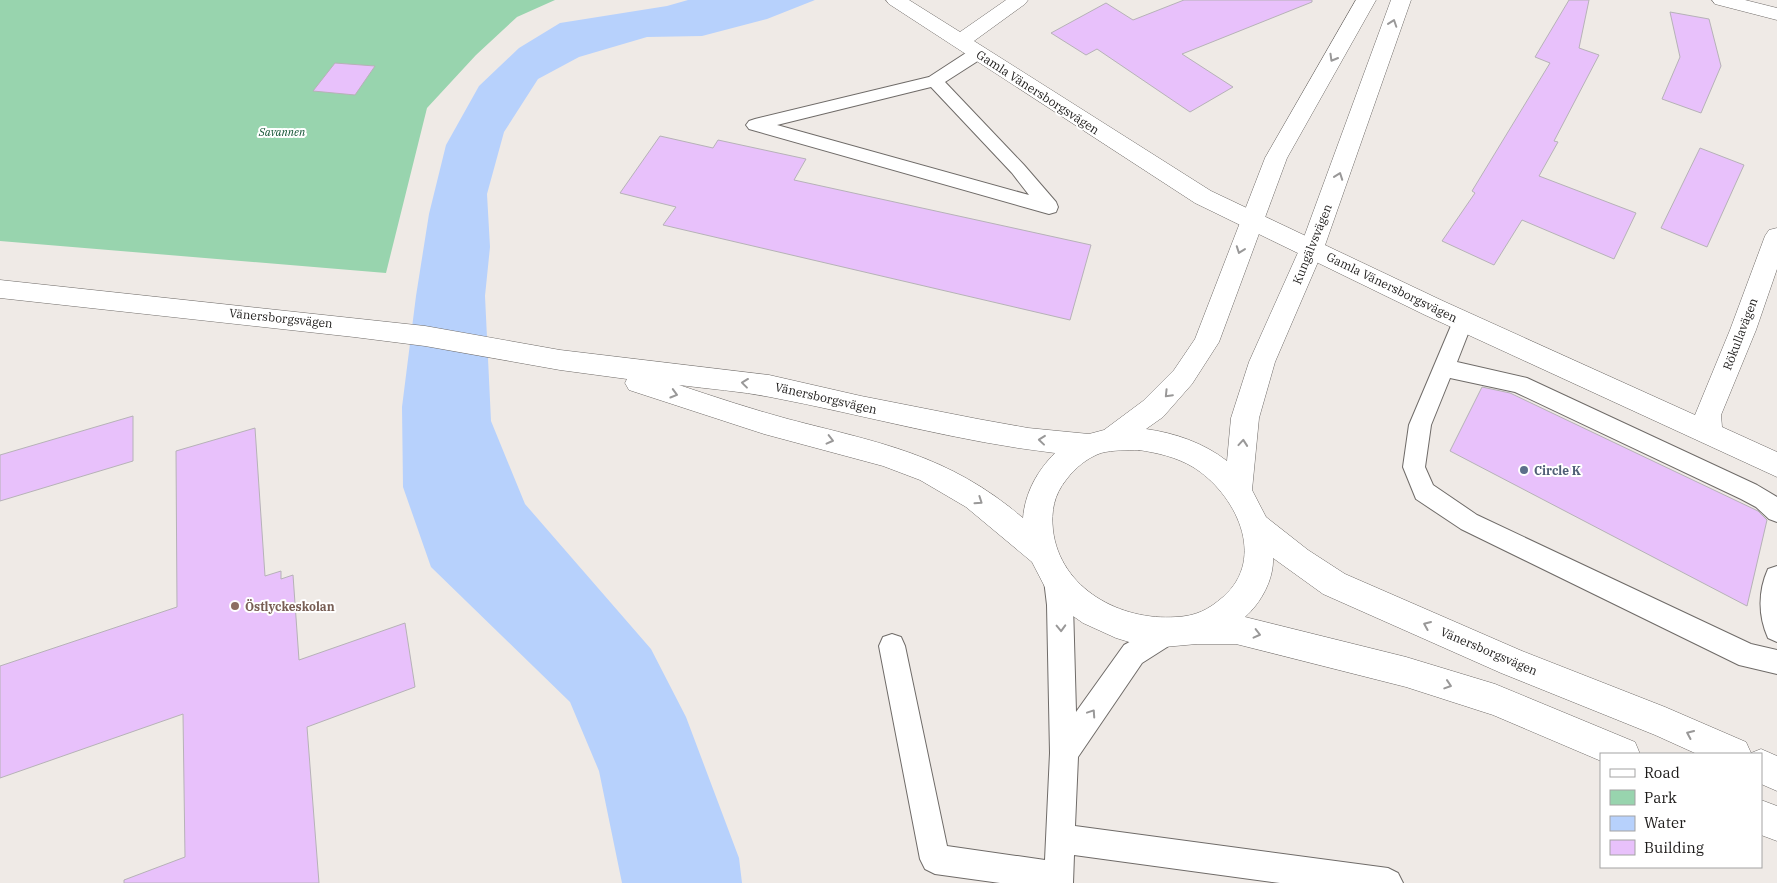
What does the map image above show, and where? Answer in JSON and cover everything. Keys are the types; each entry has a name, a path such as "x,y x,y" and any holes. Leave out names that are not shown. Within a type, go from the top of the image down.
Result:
{"main road":[{"name":"Gamla Vänersborgsvägen","path":"896,0 968,48 1203,197 1463,321 1777,464"},
{"path":"968,48 1018,0"},
{"path":"1366,0 1276,158 1202,349 1183,378 1153,408 1101,443 1063,462 1044,487 1036,518 1041,552 1056,580 1077,602 1104,619 1135,630 1179,632 1236,629 1406,672 1495,700 1621,753"},
{"name":"Kungälvsvägen","path":"1238,491 1245,418 1262,362 1312,248 1401,0"},
{"path":"1722,0 1777,14"},
{"name":"Rökullavägen","path":"1708,432 1708,415 1743,330 1777,236"},
{"name":"Vänersborgsvägen","path":"0,289 354,326 425,336 560,360 769,386 861,407 1028,439 1101,443 1139,439 1167,443 1194,454 1218,470 1238,491 1249,508 1256,526 1298,560 1334,584 1512,662 1665,723 1732,753"},
{"name":"Vänersborgsvägen","path":"560,360 765,423 849,444 902,461 951,482 1008,521 1041,552"},
{"path":"1179,632 1214,622 1234,608 1249,591 1257,570 1260,548 1256,526"},
{"path":"1762,766 1777,774"},
{"path":"1762,817 1777,824"}],"lane":[{"path":"935,81 1018,169 1049,207 755,125 935,81 968,48"},
{"path":"1463,321 1420,425 1414,467 1424,492 1469,522 1487,531 1748,656 1777,662"},
{"path":"1444,368 1519,384 1749,492 1764,500 1777,512"},
{"path":"1777,577 1773,591 1773,616 1777,630"},
{"path":"892,646 935,859 1058,880 1064,753 1060,605 1056,580"},
{"path":"1064,753 1133,654 1179,632"},
{"path":"1061,839 1388,883"}],"green space":[{"name":"Savannen","path":"0,0 555,0 517,17 476,55 427,108 386,273 0,241"}],"water":[{"path":"688,0 815,0 767,19 702,36 647,37 579,57 538,79 504,132 487,194 490,247 485,296 491,421 525,504 651,649 686,717 739,858 742,883 622,883 599,771 570,702 431,567 403,487 402,407 416,296 429,214 446,145 479,86 519,48 560,23 667,6"}],"building":[{"path":"1184,0 1312,0 1312,2 1182,54 1233,87 1190,112 1097,49 1086,55 1051,33 1106,3 1133,20"},
{"path":"1569,0 1589,0 1579,48 1599,55 1554,141 1558,142 1539,176 1636,213 1614,259 1522,220 1494,265 1442,241 1475,193 1472,191 1550,63 1535,57"},
{"path":"1670,12 1709,19 1721,66 1701,113 1662,99 1680,57"},
{"path":"335,63 375,66 355,95 313,91"},
{"path":"660,136 713,148 718,140 806,159 794,180 1091,245 1070,320 663,225 676,207 620,193"},
{"path":"1700,148 1744,165 1707,247 1661,228"},
{"path":"1482,387 1510,393 1758,511 1767,520 1747,606 1450,451"},
{"path":"133,416 133,461 0,501 0,455"},
{"path":"255,428 265,576 281,571 281,579 293,575 299,660 405,623 415,687 307,727 319,883 124,883 124,880 185,857 183,714 0,778 0,666 177,607 176,451"}],"place":[{"name":"Circle K","path":"1524,470"},
{"name":"Östlyckeskolan","path":"235,606"}]}
